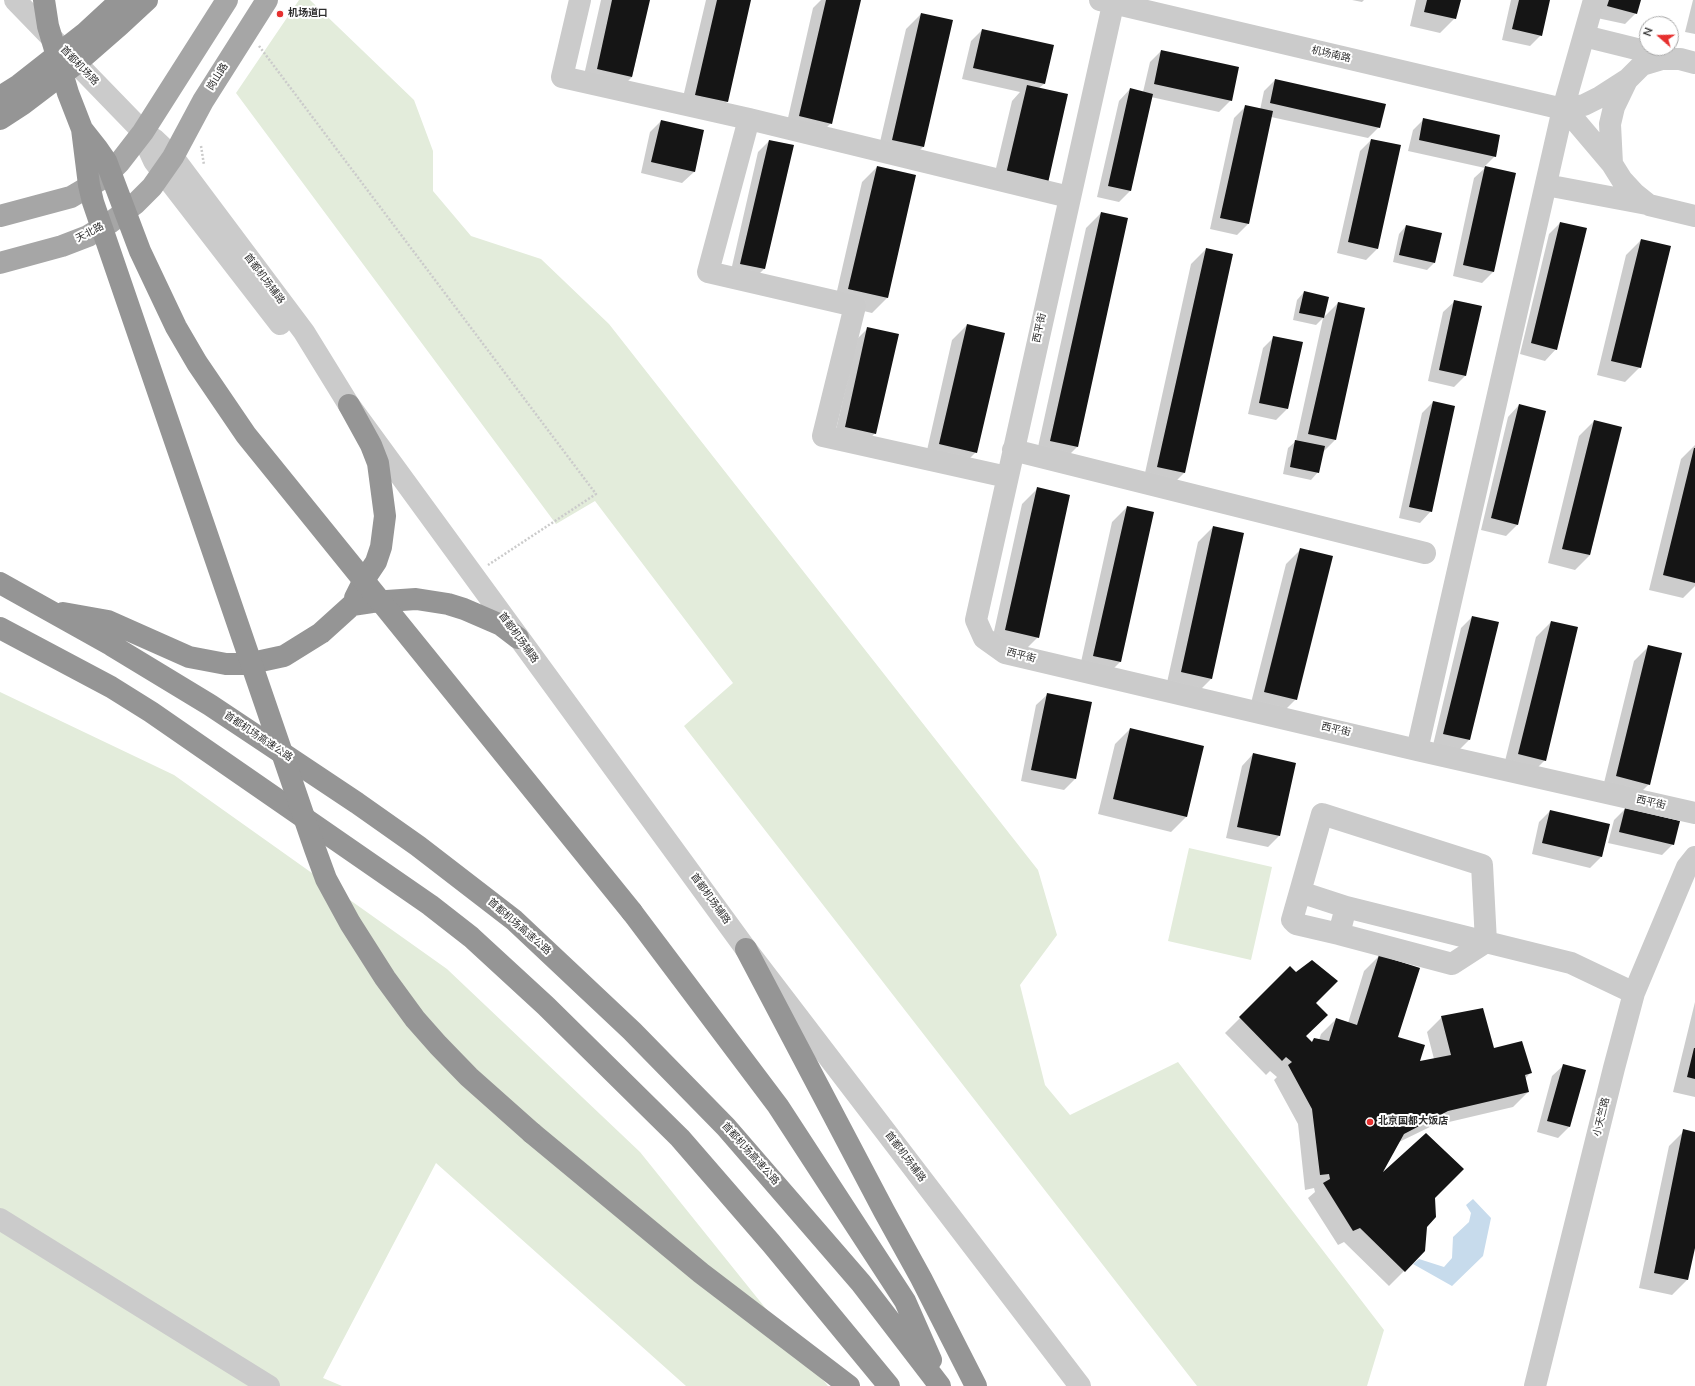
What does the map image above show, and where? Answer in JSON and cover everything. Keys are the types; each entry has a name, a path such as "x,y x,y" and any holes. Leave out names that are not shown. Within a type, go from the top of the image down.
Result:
{"highway":[{"path":"44,0 48,26 63,78 82,129 89,185 93,202 315,849 326,879 357,935 385,978 415,1019 469,1077 532,1133 701,1273 849,1386"},
{"path":"0,97 19,85 84,34 121,0"},
{"path":"0,119 23,104 73,66 146,0"},
{"path":"82,129 98,148 106,161 140,251 176,327 197,362 242,428 632,912 778,1106 905,1301 926,1351 945,1386"},
{"path":"42,606 57,612 108,621 189,657 226,664 247,664 284,656 321,633 352,605 360,588 376,562 381,547 385,516 378,463 371,445 349,405"},
{"name":"首都机场高速公路","path":"0,583 164,676 223,714 357,803 418,846 514,920 632,1031 726,1127 861,1283 940,1386"},
{"path":"352,605 400,599 431,600 464,609 501,624 518,638"},
{"path":"0,628 110,687 151,712 430,905 471,937 546,1006 680,1138 771,1243 889,1386"},
{"path":"746,949 880,1204 921,1278 976,1386"}],"main road":[{"path":"0,216 64,199 105,177 119,163 143,132 227,0"},
{"name":"岗山路","path":"168,165 203,101 267,0"},
{"name":"天北路","path":"0,263 62,246 88,236 111,222 135,204 152,187 168,165"}],"street":[{"name":"首都机场路","path":"15,0 143,132 150,155 168,165"},
{"path":"580,0 562,77 749,119 1069,197"},
{"path":"1417,750 1563,110 1594,0"},
{"name":"机场南路","path":"1109,1 1563,110 1573,118 1612,164 1622,180 1634,194 1649,205 1695,216"},
{"name":"西平街","path":"1109,1 1069,197 976,620 984,638 1005,652 1417,750 1695,813"},
{"path":"1584,36 1687,61"},
{"name":"机场南路","path":"1563,110 1584,105 1600,97 1628,79 1642,65 1662,59 1687,61"},
{"path":"1612,164 1610,124 1614,107 1628,79"},
{"path":"749,119 708,272 855,306 822,436 1007,477"},
{"name":"首都机场辅路","path":"168,165 294,342 349,405 746,949 1080,1386"},
{"path":"1546,185 1649,205"},
{"path":"1013,450 1424,553"},
{"path":"1322,814 1482,865 1486,942 1452,964 1340,934 1296,924 1292,920 1322,814"},
{"name":"小天竺路","path":"1535,1386 1634,993 1687,867 1695,857"},
{"path":"1300,892 1346,907 1571,963 1634,993"},
{"path":"1340,934 1346,907"},
{"path":"0,1219 269,1386"}],"path":[{"path":"254,50 258,44 596,494 486,566"},
{"path":"200,144 204,168"}],"green space":[{"path":"299,0 310,0 414,100 433,151 433,191 471,236 541,259 609,324 1038,870 1057,935 1020,985 1045,1085 1070,1115 1178,1062 1384,1330 1367,1386 1197,1386 684,726 733,683 595,501 556,524 236,93"},
{"path":"0,692 174,775 447,969 640,1152 828,1386 686,1386 436,1163 323,1378 342,1386 0,1386"},
{"path":"1189,848 1272,867 1251,960 1168,941"}],"water":[{"path":"1473,1199 1491,1218 1483,1256 1452,1286 1413,1264 1419,1259 1444,1267 1452,1258 1453,1237 1469,1222 1471,1213 1466,1205"}],"building":[{"path":"612,0 650,0 632,77 597,69"},
{"path":"717,0 751,0 728,102 695,95"},
{"path":"826,0 861,0 832,124 799,116"},
{"path":"1427,0 1461,0 1456,19 1424,12"},
{"path":"1519,0 1550,0 1542,36 1512,29"},
{"path":"1609,0 1641,0 1637,14 1607,6"},
{"path":"921,13 953,20 924,147 892,140"},
{"path":"982,29 1054,45 1045,84 973,68"},
{"path":"1161,50 1239,67 1232,101 1154,84"},
{"path":"1275,79 1386,104 1380,128 1270,103"},
{"path":"1027,85 1068,94 1048,183 1006,174"},
{"path":"1130,88 1153,94 1131,191 1108,186"},
{"path":"1245,105 1273,111 1249,224 1220,218"},
{"path":"1423,118 1500,135 1496,157 1419,140"},
{"path":"661,120 704,130 695,172 651,162"},
{"path":"1371,139 1401,145 1378,249 1348,242"},
{"path":"769,140 794,145 765,269 740,264"},
{"path":"877,166 916,175 888,298 848,289"},
{"path":"1485,166 1516,173 1494,272 1463,265"},
{"path":"1101,212 1128,218 1078,447 1050,441"},
{"path":"1560,222 1587,228 1557,350 1531,343"},
{"path":"1406,225 1442,233 1435,263 1399,255"},
{"path":"1641,239 1671,246 1641,368 1611,361"},
{"path":"1206,248 1233,254 1185,473 1157,467"},
{"path":"1304,291 1329,297 1324,318 1299,313"},
{"path":"1454,300 1482,306 1466,376 1439,370"},
{"path":"1338,302 1365,308 1336,440 1308,434"},
{"path":"967,324 1005,333 977,453 939,444"},
{"path":"867,327 899,334 876,434 845,427"},
{"path":"1273,336 1303,342 1288,409 1259,403"},
{"path":"1433,401 1455,406 1432,512 1409,507"},
{"path":"1519,404 1546,411 1518,525 1491,518"},
{"path":"1594,420 1622,427 1590,555 1562,549"},
{"path":"1295,440 1325,446 1319,473 1290,467"},
{"path":"1695,448 1695,583 1663,575"},
{"path":"1037,487 1070,495 1039,638 1005,630"},
{"path":"1127,506 1154,512 1121,662 1093,656"},
{"path":"1213,526 1244,533 1212,679 1181,672"},
{"path":"1300,548 1333,556 1297,700 1264,692"},
{"path":"1472,616 1499,622 1470,740 1443,734"},
{"path":"1551,621 1578,627 1546,761 1518,754"},
{"path":"1648,645 1682,653 1650,785 1616,776"},
{"path":"1047,693 1092,702 1076,779 1031,770"},
{"path":"1130,728 1204,746 1187,817 1113,799"},
{"path":"1253,753 1296,763 1280,836 1237,827"},
{"path":"1625,808 1680,821 1674,845 1619,832"},
{"path":"1550,810 1610,824 1602,857 1542,843"},
{"name":"北京国都大饭店","path":"1379,955 1420,968 1398,1037 1425,1045 1420,1061 1451,1055 1441,1016 1483,1008 1494,1048 1522,1041 1532,1073 1525,1075 1529,1092 1448,1111 1404,1134 1383,1172 1426,1133 1464,1169 1435,1198 1436,1217 1427,1227 1425,1251 1405,1272 1360,1228 1353,1231 1323,1183 1330,1179 1329,1174 1320,1175 1312,1109 1288,1065 1292,1062 1286,1057 1282,1061 1239,1017 1290,966 1296,972 1312,960 1338,981 1316,1003 1328,1015 1306,1036 1312,1042 1314,1038 1329,1041 1336,1018 1357,1025"},
{"path":"1695,1048 1695,1079 1687,1077"},
{"path":"1563,1064 1586,1070 1570,1127 1547,1121"},
{"path":"1683,1129 1695,1132 1695,1248 1688,1280 1654,1273"}],"place":[{"name":"机场道口","path":"280,14"},
{"name":"北京国都大饭店","path":"1370,1122"}]}
